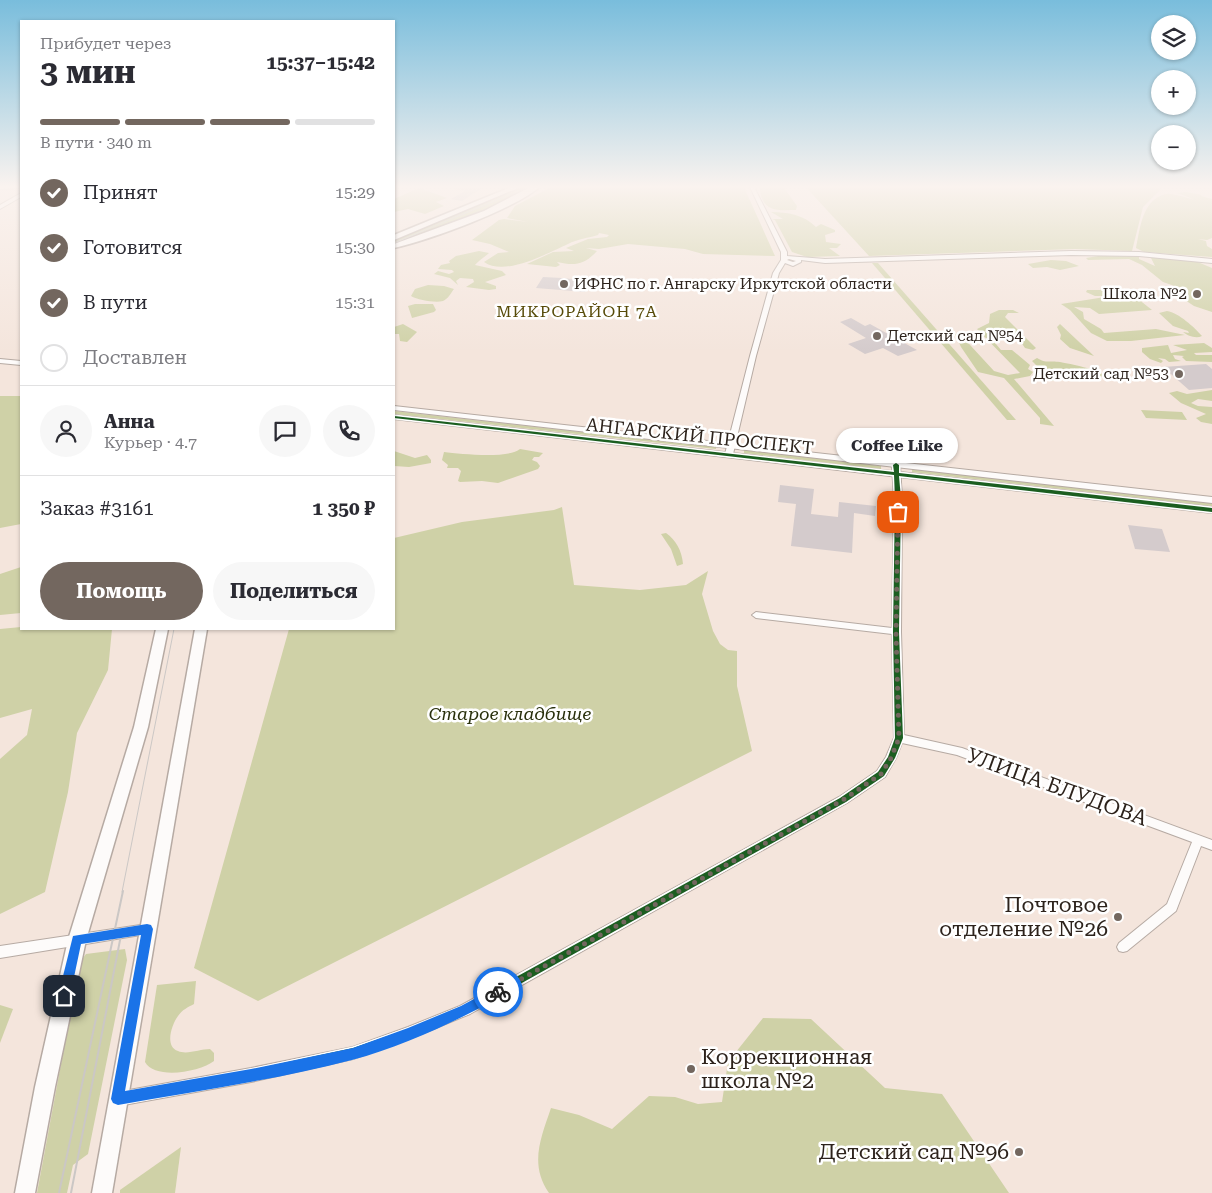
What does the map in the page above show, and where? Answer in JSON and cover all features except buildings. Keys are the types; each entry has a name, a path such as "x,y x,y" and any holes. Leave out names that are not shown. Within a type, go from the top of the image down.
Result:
{"main road":[{"path":"395,246 410,241"},
{"path":"26,1193 45,1087 77,940 141,727 162,630"},
{"path":"102,1193 201,630"}],"street":[{"path":"778,241 784,252 795,261"},
{"path":"729,450 776,273 784,260 784,252"},
{"path":"784,260 838,261 1071,253 1138,254 1212,261"},
{"path":"776,273 795,261"},
{"path":"0,361 20,363"},
{"name":"АНГАРСКИЙ ПРОСПЕКТ","path":"395,408 897,469 1212,500"},
{"name":"АНГАРСКИЙ ПРОСПЕКТ","path":"395,417 729,450"},
{"path":"118,1099 353,1054 465,1010 843,800 881,774 891,758 899,738 896,632 897,469"},
{"name":"АНГАРСКИЙ ПРОСПЕКТ","path":"897,469 1212,510"},
{"path":"756,615 896,632"},
{"name":"УЛИЦА БЛУДОВА","path":"899,738 958,751 1212,845"},
{"path":"1123,947 1172,907 1198,840"},
{"path":"0,952 147,929"}],"green space":[{"path":"475,241 576,241 538,258 503,267 493,266 484,262 498,253 509,252 490,244"},
{"path":"584,241 768,241 775,256 703,254 685,249 628,244 599,249 586,248 597,251 583,262 574,264 557,262 560,265 556,267 527,264 553,252 574,251 566,248"},
{"path":"786,241 826,241 841,244 837,248 829,248 840,256 807,257 792,252"},
{"path":"855,241 1135,241 1132,251 1075,249 869,256"},
{"path":"1138,241 1205,241 1207,246 1212,249 1212,257 1144,252 1136,248"},
{"path":"479,251 489,253 475,265 502,271 506,275 485,282 496,286 496,289 466,287 474,282 473,279 460,278 456,281 458,285 450,278 434,274 438,271 449,274 454,272 452,270 438,269 441,265 450,263 449,261 456,256"},
{"name":"Школа №2","path":"1098,256 1139,256 1139,259 1155,266 1150,256 1193,260 1212,268 1212,312 1194,306 1173,292 1189,291 1163,282 1142,265 1129,259 1088,260 1086,258"},
{"path":"1051,260 1066,261 1079,266 1060,270 1047,267 1033,268 1028,264"},
{"path":"872,263 878,263 1016,420 1007,420"},
{"path":"428,285 454,289 443,301 427,301 411,296 415,289"},
{"path":"1120,288 1128,291 1152,310 1099,314 1090,308 1074,307 1083,312 1084,319 1101,329 1104,333 1156,329 1185,335 1131,341 1107,341 1091,333 1070,310 1061,304 1105,297 1095,296 1086,292 1087,290"},
{"path":"433,304 436,310 412,318 408,306"},
{"path":"999,310 1013,310 1019,313 1008,313 1005,317 1036,348 1033,350 1025,348 1018,338 996,328 1002,340 999,340 989,330 985,331 1001,350 1012,350 1030,365 1028,369 1033,372 1030,376 1014,379 1054,426 1040,424 1040,418 1004,378 978,372 961,347 955,334 959,333 994,371 1008,375 1020,373 977,329 989,323 990,314"},
{"path":"1167,311 1181,317 1202,336 1190,336 1183,332 1189,333 1188,331 1173,326 1159,313"},
{"path":"403,324 417,332 407,342 400,341 399,334 395,334 395,327"},
{"path":"1060,324 1094,356 1070,348 1060,339 1061,335 1057,327"},
{"path":"1204,343 1212,348 1212,352 1194,353 1196,355 1212,355 1212,362 1186,361 1182,357 1184,356 1173,355 1175,359 1181,361 1169,362 1158,358 1163,361 1161,363 1150,359 1142,352 1142,348 1168,345 1171,353 1187,350 1173,345"},
{"path":"1037,358 1084,367 1105,376 1051,381 1041,378 1035,372 1040,369 1032,361"},
{"path":"1212,390 1212,401 1198,399 1191,403 1198,406 1212,407 1212,424 1201,422 1196,418 1206,414 1181,403 1169,393 1177,391 1187,394"},
{"path":"0,396 20,396 20,524 0,528"},
{"path":"1141,410 1182,412 1187,420 1146,418"},
{"path":"395,411 716,447 716,449 395,414"},
{"path":"520,449 543,453 532,460 540,466 538,469 498,483 482,481 460,482 458,481 461,471 458,468 447,468 448,465 442,460 444,452 495,455 514,452"},
{"path":"744,450 881,466 881,469 744,453"},
{"path":"395,451 415,458 427,455 431,460 431,463 409,467 395,466"},
{"path":"912,469 1212,503 1212,506 912,472"},
{"name":"Старое кладбище","path":"562,507 574,585 640,590 686,585 708,571 702,594 713,631 720,644 728,650 737,651 737,686 752,751 258,1001 194,968 289,630 395,630 395,538 462,522 554,510"},
{"path":"666,533 678,546 683,564 677,566 671,549 661,534"},
{"path":"20,567 20,613 0,615 0,574"},
{"path":"20,627 20,630 112,630 108,670 77,733 68,792 45,892 0,914 0,759 27,735 32,709 0,718 0,629"},
{"path":"125,949 127,960 88,1154 73,1165 67,1193 37,1193 80,962 86,954"},
{"path":"196,981 194,1004 183,1010 176,1020 170,1035 171,1045 182,1052 210,1049 214,1053 214,1061 189,1071 168,1072 150,1068 145,1062 157,985"},
{"path":"0,1005 13,1009 0,1043"},
{"path":"763,1018 811,1019 885,1088 942,1094 1009,1193 549,1193 539,1172 538,1161 541,1140 551,1108 579,1115 612,1129 649,1096 675,1097 698,1104 722,1102 728,1062"},
{"path":"181,1147 175,1193 120,1193 120,1190"}],"tram line":[{"path":"395,243 400,241"},
{"path":"122,892 174,630"},
{"path":"59,1193 123,891"},
{"path":"71,1193 121,935"}],"cycle path":[{"path":"395,417 1212,510"},
{"path":"118,1099 251,1075 353,1053 465,1010 843,800 881,774 891,758 899,738 896,632 898,499 896,465"}],"way so far":[{"path":"498,992 843,800 881,774 891,758 899,738 896,632 898,512"}],"place":[{"name":"ИФНС по г. Ангарску Иркутской области","path":"564,284"},
{"name":"Школа №2","path":"1197,294"},
{"name":"Детский сад №54","path":"877,336"},
{"name":"Детский сад №53","path":"1179,374"},
{"name":"Coffee Like","path":"898,512"},
{"name":"Почтовое отделение №26","path":"1118,917"},
{"name":"Коррекционная школа №2","path":"691,1069"},
{"name":"Детский сад №96","path":"1019,1152"}],"district":[{"name":"МИКРОРАЙОН 7А","path":"577,311"}],"route":[{"path":"64,996 77,940 147,929 118,1099 353,1054 465,1010 498,992"}]}
